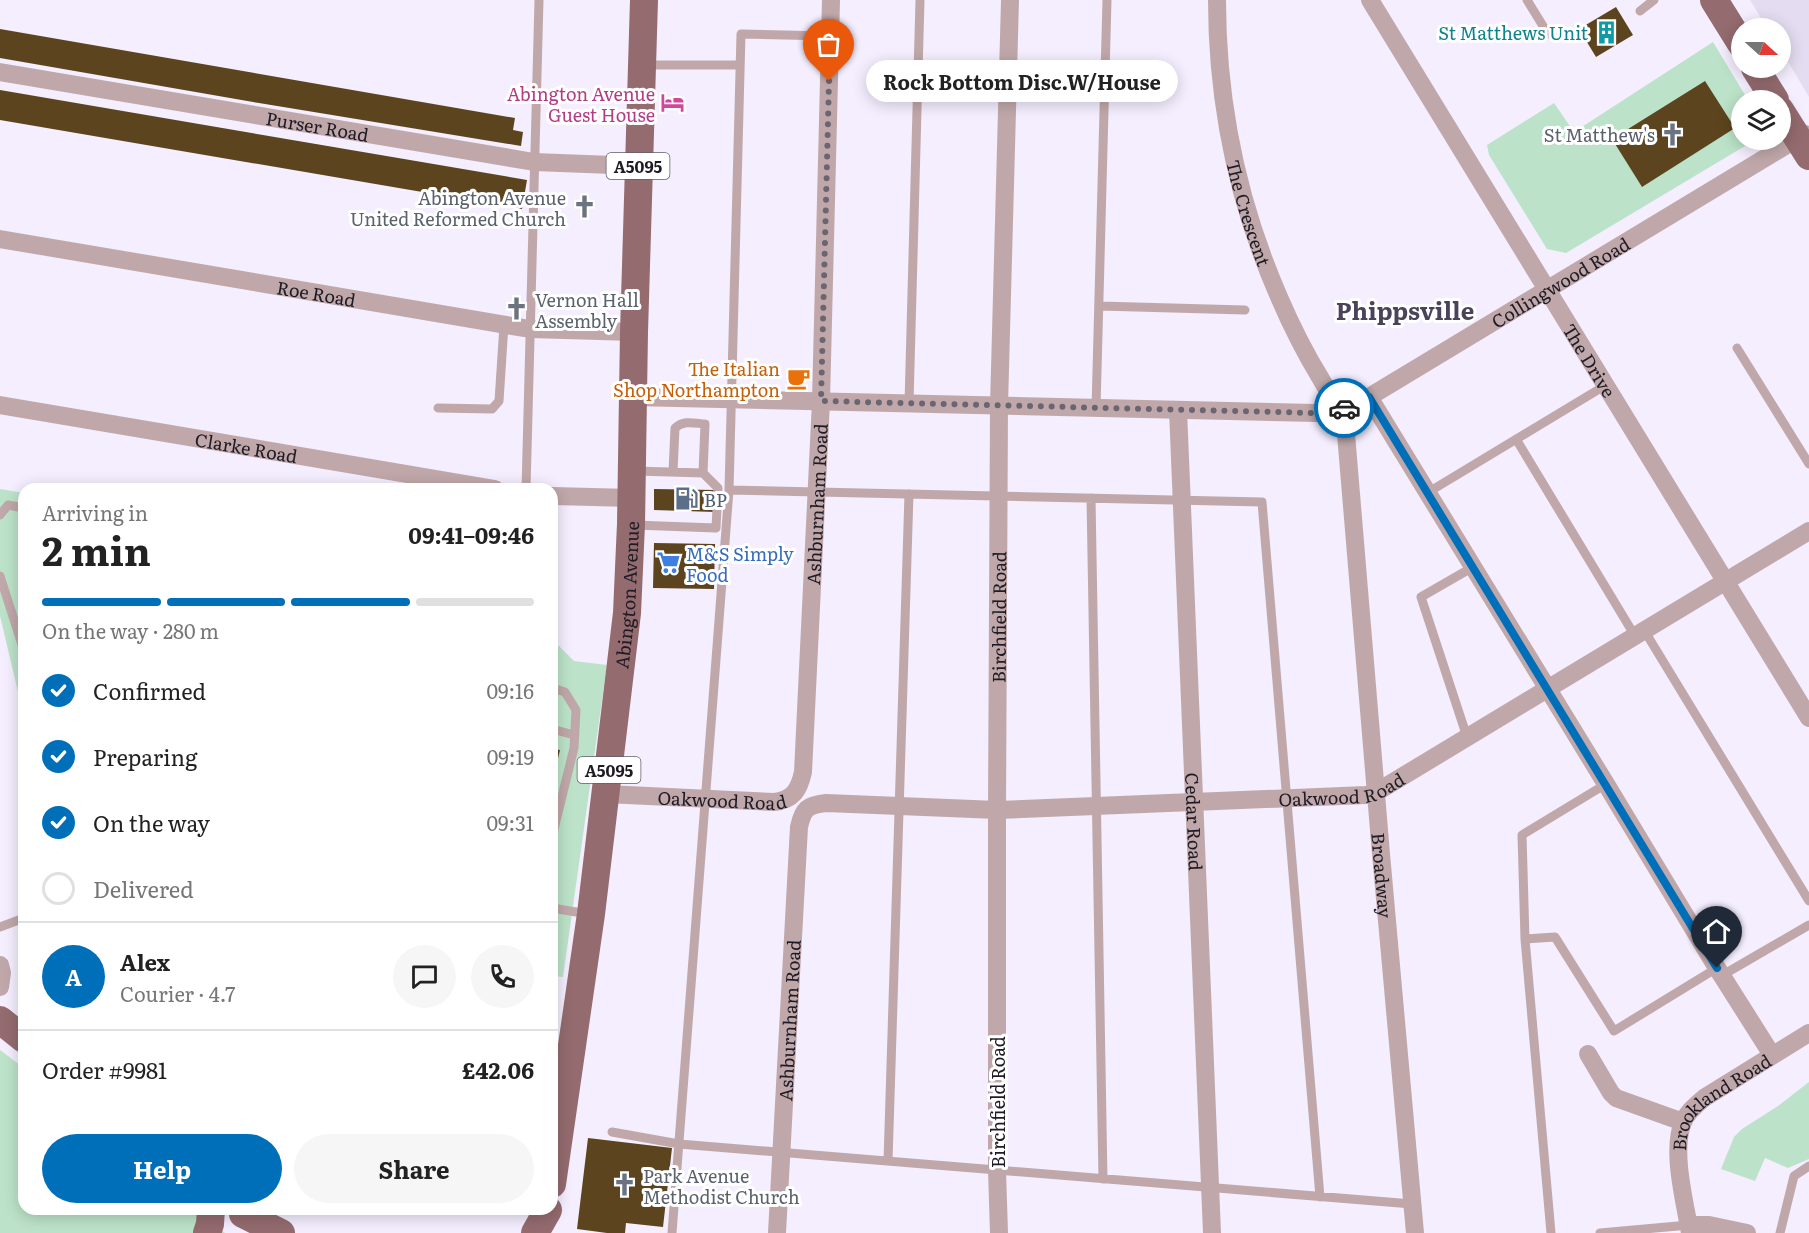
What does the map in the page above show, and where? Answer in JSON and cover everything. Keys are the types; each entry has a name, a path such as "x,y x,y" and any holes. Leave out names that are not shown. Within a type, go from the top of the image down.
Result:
{"main road":[{"name":"Abington Avenue","path":"558,1122 591,914 627,613 632,498 638,166 644,0"},
{"path":"1714,0 1731,27"},
{"path":"1791,124 1805,142"},
{"path":"0,1020 18,1034"},
{"path":"207,1233 211,1215"},
{"path":"535,1233 546,1215"},
{"path":"548,1233 549,1215"},
{"path":"551,1215 560,1233"},
{"path":"246,1219 281,1233"}],"street":[{"name":"Ashburnham Road","path":"797,791 803,772 821,401 831,0"},
{"name":"Birchfield Road","path":"999,1233 997,810 999,406 1010,0"},
{"name":"The Crescent","path":"1216,0 1222,97 1238,183 1256,241 1279,297 1305,353 1341,409"},
{"name":"The Drive","path":"1370,0 1809,718"},
{"name":"Purser Road","path":"0,72 534,162 638,166"},
{"name":"Collingwood Road","path":"633,397 1315,413 1341,409 1369,397 1547,290 1805,142"},
{"name":"Roe Road","path":"0,239 530,329 634,332"},
{"path":"1369,397 1719,972 1772,1055"},
{"name":"Clarke Road","path":"0,405 460,483"},
{"name":"Broadway","path":"1341,409 1345,422 1414,1233"},
{"name":"Cedar Road","path":"1178,410 1212,1233"},
{"path":"558,496 632,498"},
{"name":"Oakwood Road","path":"806,808 825,803 997,810 1286,799 1376,793 1809,531"},
{"name":"Oakwood Road","path":"606,794 782,801 791,798 797,791"},
{"name":"Ashburnham Road","path":"777,1233 800,827 806,808"},
{"path":"0,965 2,973 0,987"},
{"name":"Brookland Road","path":"1690,1229 1678,1148 1683,1122 1694,1106 1704,1098 1809,1033"},
{"path":"1588,1054 1616,1098 1683,1122"},
{"path":"1690,1229 1709,1225 1747,1233"}],"lane":[{"path":"526,483 539,0"},
{"path":"909,403 920,0"},
{"path":"1096,408 1107,0"},
{"path":"1527,0 1548,34"},
{"path":"1640,11 1654,0"},
{"path":"672,1233 729,490 741,34 830,36"},
{"path":"642,65 740,65"},
{"path":"1099,306 1245,310"},
{"path":"438,408 492,409 496,405 499,401 504,325"},
{"path":"1737,348 1809,464"},
{"path":"1427,493 1606,386"},
{"path":"673,472 675,428 686,422 705,424 703,473"},
{"path":"1516,439 1809,901"},
{"path":"673,472 703,473 718,488 716,528 632,498 673,472"},
{"path":"729,490 1262,502 1320,1197"},
{"path":"888,1161 909,494"},
{"path":"1091,498 1103,1179"},
{"path":"0,515 8,505 18,507"},
{"path":"1467,737 1421,597 1473,567"},
{"path":"0,576 18,632"},
{"path":"558,690 565,692 576,710 574,748 558,813"},
{"path":"558,731 574,735"},
{"path":"1551,1233 1525,939 1522,835 1606,784"},
{"path":"558,909 591,914"},
{"path":"0,927 18,920"},
{"path":"1525,939 1555,937 1614,1031 1809,925"},
{"path":"612,1132 679,1144 1412,1204"},
{"path":"1780,1233 1794,1176 1809,1166"},
{"path":"1600,1233 1690,1229"}],"shaded area":[{"path":"1750,0 1809,0 1809,97 1791,67 1791,18 1761,18"}],"green space":[{"path":"1713,42 1731,72 1731,78 1735,78 1742,90 1731,90 1731,150 1738,150 1566,253 1547,249 1489,155 1487,145 1554,103 1574,132"},
{"path":"0,489 18,492 18,692 0,616"},
{"path":"558,645 574,661 607,665 563,977 558,977"},
{"path":"0,1050 18,1064 18,1215 203,1215 225,1233 0,1233"},
{"path":"1809,1082 1809,1159 1788,1168 1765,1158 1755,1181 1721,1169 1734,1137 1742,1129 1778,1106"}],"building":[{"name":"St Matthews Unit","path":"1616,7 1633,35 1596,57 1579,29"},
{"path":"0,29 515,118 513,130 523,132 521,146 0,58"},
{"name":"St Matthew's","path":"1705,81 1731,122 1731,131 1642,187 1612,139"},
{"path":"0,90 527,180 522,209 0,120"},
{"path":"654,489 716,490 715,512 654,510"},
{"path":"654,543 715,544 714,589 653,588"},
{"name":"Park Avenue Methodist Church","path":"588,1138 672,1148 663,1227 626,1223 625,1233 577,1229"}],"way so far":[{"path":"829,81 821,401 1315,413 1344,408"}],"place":[{"name":"St Matthews Unit","path":"1606,32"},
{"name":"Rock Bottom Disc.W/House","path":"829,81"},
{"name":"Abington Avenue Guest House","path":"673,103"},
{"name":"St Matthew's","path":"1673,134"},
{"name":"Abington Avenue United Reformed Church","path":"584,207"},
{"name":"Vernon Hall Assembly","path":"517,309"},
{"name":"The Italian Shop Northampton","path":"798,378"},
{"name":"BP","path":"686,499"},
{"name":"M&S Simply Food","path":"668,563"},
{"name":"Park Avenue Methodist Church","path":"625,1185"}],"district":[{"name":"Phippsville","path":"1405,309"}],"route":[{"path":"1344,408 1369,397 1717,968"}]}
